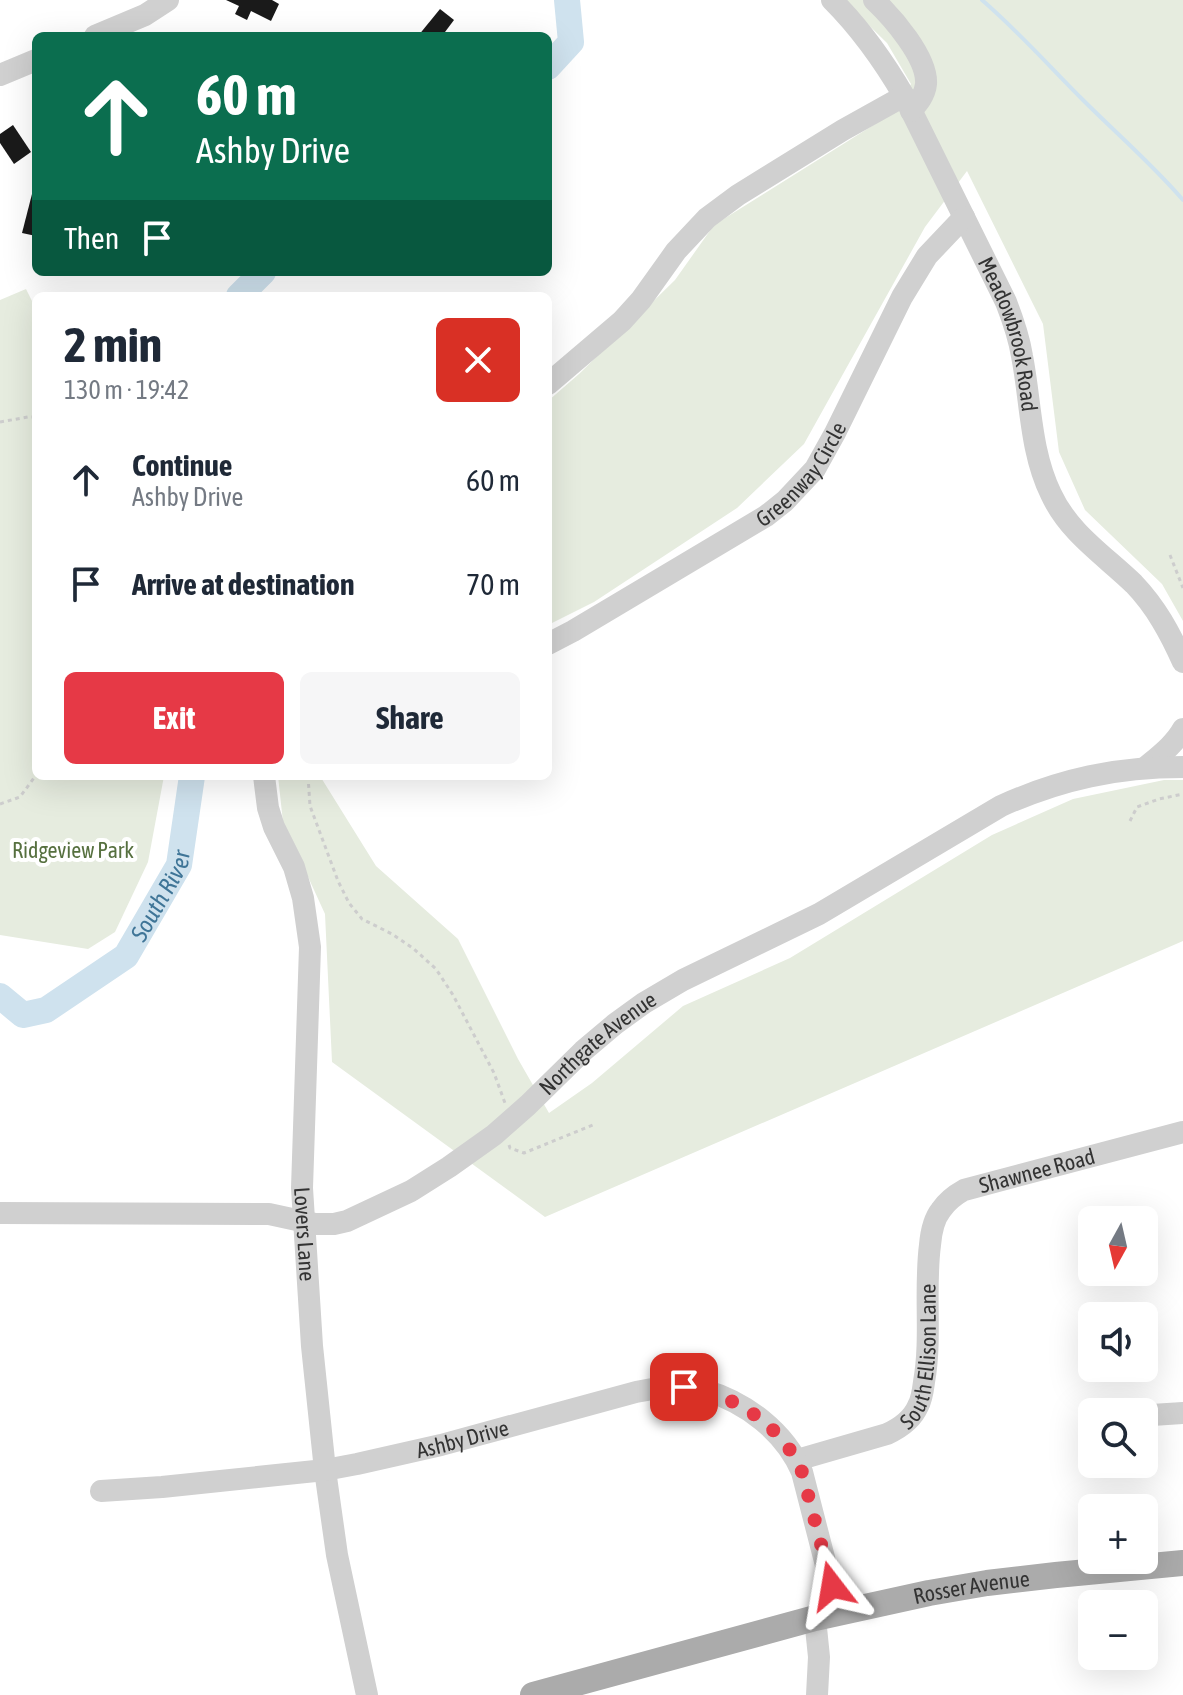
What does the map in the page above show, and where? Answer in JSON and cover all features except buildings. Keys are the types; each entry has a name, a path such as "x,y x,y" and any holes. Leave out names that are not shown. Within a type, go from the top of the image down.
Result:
{"main road":[{"name":"Rosser Avenue","path":"533,1695 826,1615 987,1583 1183,1563"}],"street":[{"path":"108,32 168,0"},
{"name":"Meadowbrook Road","path":"832,0 866,37 889,69 1006,302 1022,356 1033,440 1051,494 1078,534 1134,584 1151,604 1183,662"},
{"path":"552,381 622,321 676,251 707,218 747,189 843,130 907,103 920,101 925,89 925,69 899,28 874,0"},
{"path":"0,75 32,62"},
{"name":"Greenway Circle","path":"552,642 766,516 799,488 815,469 835,433 902,297 927,256 964,217"},
{"path":"1146,767 1168,748 1183,729"},
{"name":"Northgate Avenue","path":"0,1213 269,1214 304,1222 334,1224 347,1221 411,1191 449,1167 508,1123 583,1051 644,1003 683,980 819,914 1001,806 1069,780 1146,767 1183,767"},
{"name":"Lovers Lane","path":"264,780 268,808 294,867 309,934 302,1188 312,1346 337,1555 367,1695"},
{"name":"Shawnee Road","path":"929,1251 935,1220 941,1208 964,1190 1183,1132"},
{"name":"South Ellison Lane","path":"797,1460 899,1429 917,1409 926,1369 929,1251"},
{"name":"Ashby Drive","path":"101,1491 325,1470 441,1445 656,1388 703,1389 728,1399 773,1429 797,1460"},
{"path":"1158,1415 1183,1413"},
{"path":"797,1460 822,1545 826,1615 817,1695"}],"path":[{"path":"0,422 32,417"},
{"path":"1170,555 1183,588"},
{"path":"0,804 20,797 32,780"},
{"path":"308,780 310,806 349,903 362,919 414,949 436,969 453,995 494,1073 508,1116 507,1140 510,1148 524,1153 593,1125"},
{"path":"1130,821 1137,807 1183,794"}],"green space":[{"path":"843,0 1183,0 1183,621 1162,584 1085,510 1059,452 1043,324 967,171 925,227 804,444 737,508 594,602 552,623 552,398 675,280 714,225 891,114 911,84 887,43"},
{"name":"Ridgeview Park","path":"26,289 32,301 32,780 163,780 148,862 115,932 88,949 0,935 0,300"},
{"path":"278,780 322,780 376,866 458,939 518,1059 549,1113 592,1083 683,1006 790,958 992,835 1073,799 1164,780 1183,780 1183,941 545,1217 332,1062 325,914 283,822"}],"waterway":[{"name":"South River","path":"552,63 571,42 567,0"},
{"path":"982,0 1183,200"},
{"name":"South River","path":"243,292 259,276"},
{"name":"South River","path":"0,996 23,1015 46,1010 126,956 179,865 191,780"}],"route":[{"path":"684,1387 703,1389 728,1399 773,1429 786,1443 802,1472 832,1586"}]}
